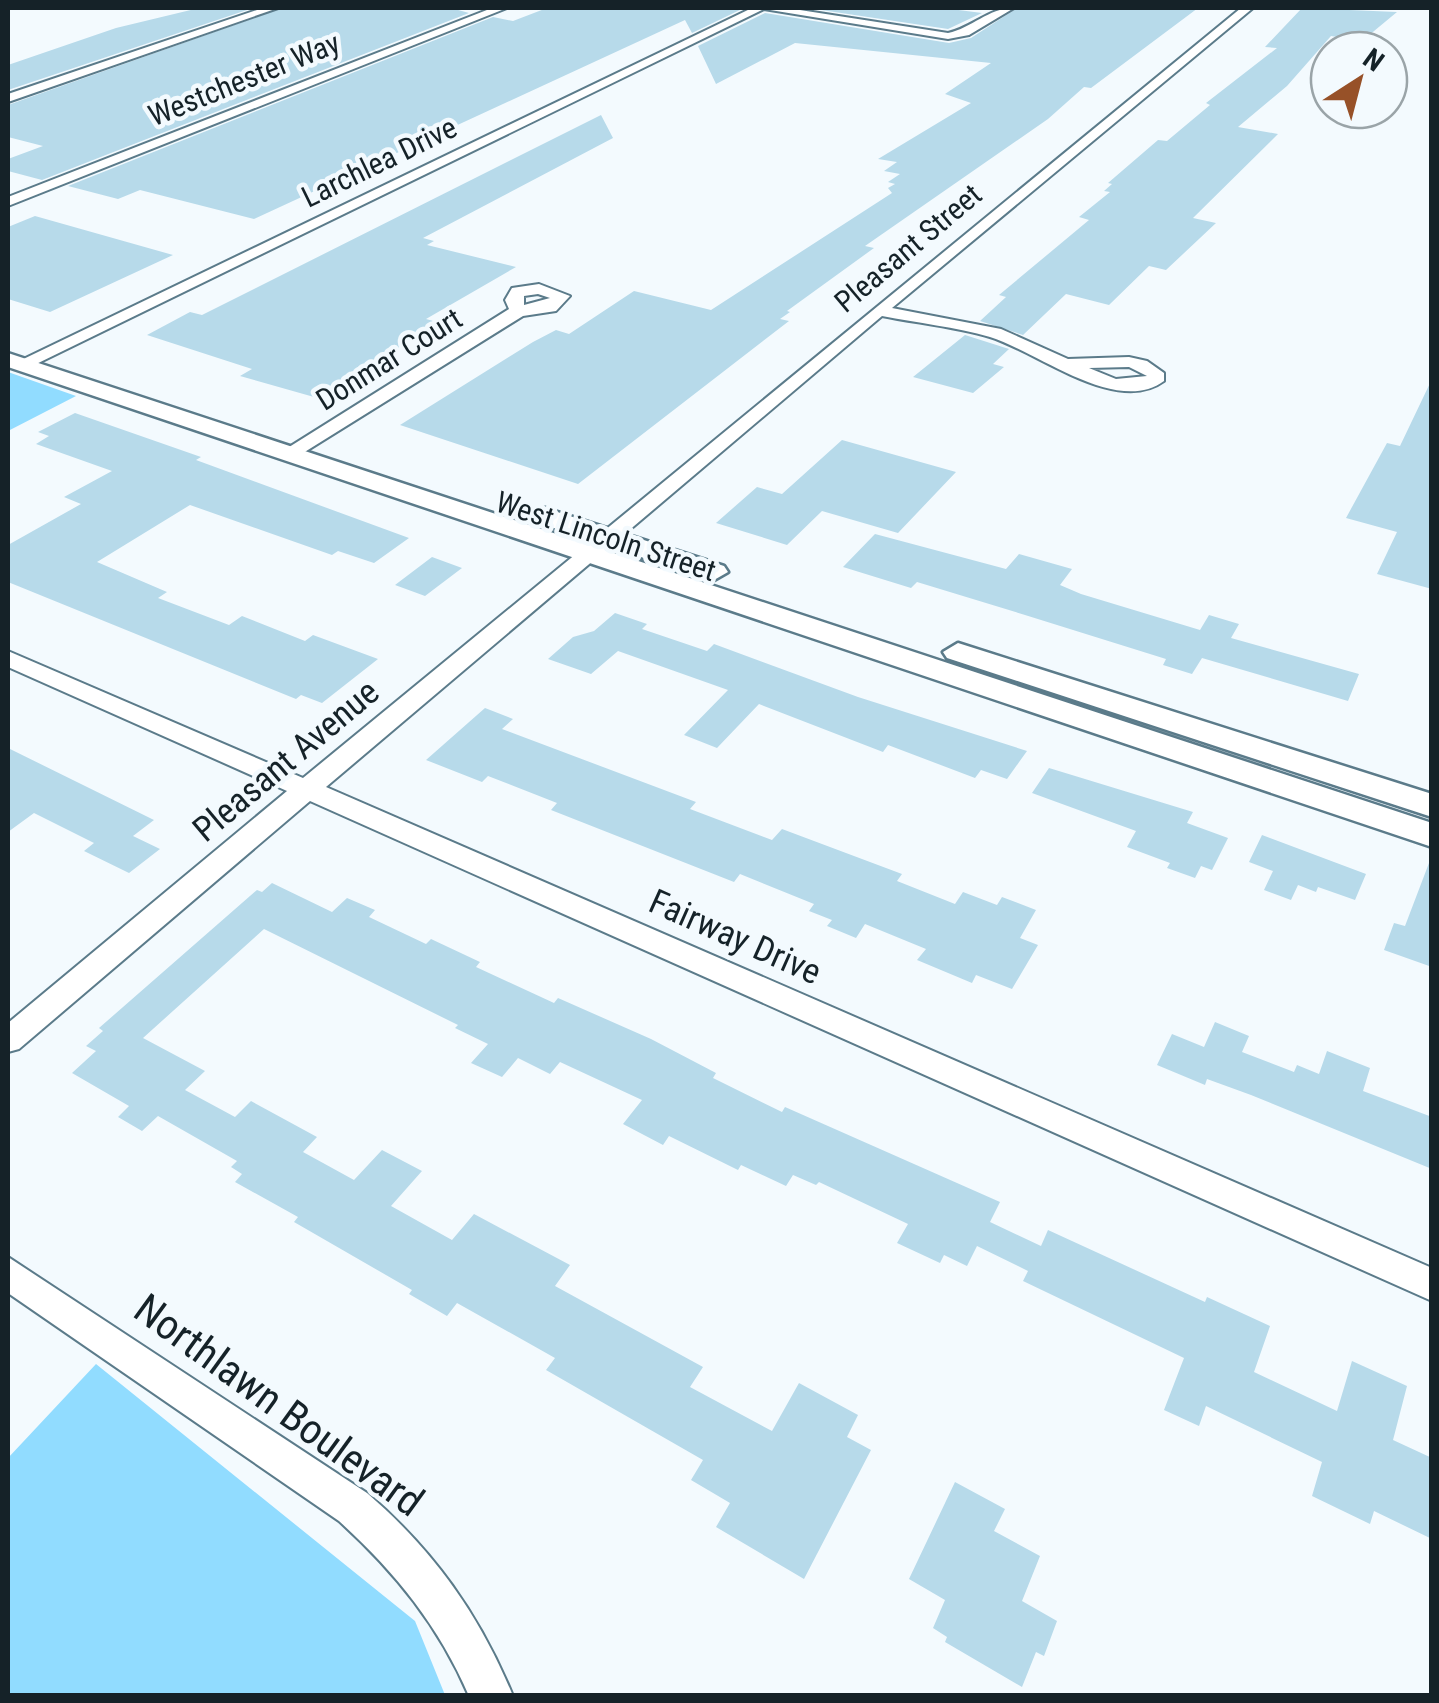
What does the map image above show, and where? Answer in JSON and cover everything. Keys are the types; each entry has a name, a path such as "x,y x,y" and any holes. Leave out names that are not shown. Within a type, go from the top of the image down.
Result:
{"street":[{"path":"8,98 272,8"},
{"name":"Westchester Way","path":"8,202 501,8"},
{"name":"Larchlea Drive","path":"20,354 760,8"},
{"path":"769,8 948,36 965,34 1008,8"},
{"name":"Pleasant Street","path":"598,546 1248,8"},
{"name":"Donmar Court","path":"300,446 518,311"},
{"path":"880,311 981,329 1069,364"},
{"name":"West Lincoln Street","path":"20,354 1198,744 1432,835"},
{"name":"Pleasant Avenue","path":"8,1040 598,546"},
{"name":"Fairway Drive","path":"8,658 1432,1285"},
{"name":"West Lincoln Street","path":"1198,744 1432,806"},
{"name":"Northlawn Boulevard","path":"8,1272 353,1507 394,1542 451,1610 491,1696"}],"shaded area":[{"path":"8,372 76,396 8,431"},
{"path":"96,1364 415,1621 445,1695 8,1695 8,1458"}],"building":[{"path":"199,8 253,8 8,90 8,65 116,28"},
{"path":"282,8 451,8 469,13 42,180 8,171 8,159 43,146 8,137 8,105"},
{"path":"547,8 744,8 692,33 685,20 254,219 140,190 118,199 68,186 493,17 513,21"},
{"path":"808,8 943,8 982,13 948,29"},
{"path":"1017,8 1198,8 1091,88 1084,87 1048,119 865,246 874,248 787,311 790,312 780,319 789,321 578,484 400,425 533,342 556,330 569,334 634,291 711,310 892,193 888,188 895,184 888,182 900,174 884,171 897,162 878,159 971,103 945,94 991,63 795,43 716,84 698,46 765,13 949,43 971,38"},
{"path":"1302,8 1397,12 1375,30 1309,30 1309,61 1287,86 1238,127 1278,134 1193,218 1216,223 1166,270 1149,266 1109,305 1066,294 1023,335 980,321 1006,297 999,295 1089,220 1079,217 1110,192 1104,191 1112,184 1108,183 1158,140 1167,141 1210,105 1206,103 1277,48 1265,47"},
{"path":"601,115 613,138 423,238 434,241 427,245 516,267 426,319 437,322 432,328 314,397 240,376 252,369 147,335 190,312 202,315"},
{"path":"35,216 173,255 50,312 8,299 8,227"},
{"path":"965,335 1009,349 993,364 1004,367 973,393 913,377"},
{"path":"1432,379 1432,589 1377,574 1397,532 1346,518 1387,443 1400,446"},
{"path":"75,413 409,538 374,563 338,551 332,555 190,505 97,562 167,592 158,598 229,625 242,616 305,641 313,635 378,659 322,703 301,695 296,699 8,582 8,545 81,504 64,497 112,471 36,444 49,436 38,432"},
{"path":"842,440 956,472 898,533 822,511 787,545 716,523 757,487 782,494"},
{"path":"875,534 1006,569 1019,554 1072,569 1060,585 1081,594 1200,630 1209,615 1239,624 1231,638 1359,674 1348,701 1202,658 1192,674 1163,665 1166,659 1025,615 917,582 911,588 843,567"},
{"path":"432,557 462,568 425,596 395,585"},
{"path":"615,613 647,624 642,629 707,651 714,644 858,697 1027,751 1007,779 981,770 975,778 888,745 883,752 759,704 717,748 684,735 728,690 618,651 591,674 548,659 573,637 594,631"},
{"path":"485,708 513,719 502,729 696,802 690,809 772,840 782,829 902,874 897,881 955,904 963,892 997,905 1002,897 1036,910 1020,938 1038,945 1012,989 976,975 972,983 917,960 926,949 865,924 856,938 827,926 832,920 809,911 814,904 740,874 734,882 551,810 557,803 488,776 482,782 426,760"},
{"path":"8,748 154,820 133,836 160,849 129,873 84,851 94,843 34,813 8,832"},
{"path":"1049,768 1193,812 1187,823 1228,838 1212,870 1201,866 1195,878 1167,868 1170,863 1127,847 1136,831 1032,793"},
{"path":"1262,835 1366,874 1355,900 1318,887 1316,892 1298,885 1291,900 1264,890 1273,871 1249,862"},
{"path":"1429,863 1432,967 1384,950 1394,923 1405,926"},
{"path":"272,883 332,912 347,898 375,910 369,917 426,944 431,939 480,962 476,967 554,1003 558,998 651,1039 716,1073 713,1078 782,1112 785,1107 1000,1202 990,1222 1041,1246 1048,1230 1205,1302 1207,1297 1270,1326 1254,1372 1337,1411 1352,1361 1407,1386 1393,1440 1432,1458 1432,1539 1374,1511 1370,1524 1312,1496 1322,1462 1206,1406 1199,1426 1164,1410 1184,1358 1023,1281 1028,1271 977,1246 967,1266 944,1255 940,1263 897,1243 908,1224 819,1182 816,1185 793,1175 786,1186 741,1165 738,1170 669,1136 663,1145 623,1124 642,1100 560,1062 550,1074 518,1058 502,1077 471,1063 488,1044 455,1028 458,1025 264,929 143,1038 205,1071 185,1090 235,1117 251,1101 317,1137 303,1152 354,1180 382,1150 422,1171 391,1206 452,1240 474,1214 570,1265 555,1286 703,1367 690,1387 772,1431 799,1383 858,1415 847,1437 871,1450 804,1579 716,1527 730,1503 691,1480 703,1460 546,1370 555,1358 457,1303 447,1316 409,1294 412,1290 294,1222 298,1217 235,1182 242,1174 231,1167 237,1161 158,1116 142,1131 118,1117 129,1106 72,1073 96,1051 86,1046 103,1031 99,1028 257,890 262,892"},
{"path":"1215,1022 1249,1036 1242,1052 1294,1072 1297,1065 1319,1074 1327,1051 1370,1068 1363,1091 1432,1117 1432,1169 1251,1095 1207,1079 1205,1085 1157,1065 1172,1034 1204,1047"},
{"path":"955,1482 1005,1509 994,1531 1040,1556 1022,1601 1057,1621 1044,1656 1036,1652 1022,1687 945,1642 947,1637 933,1628 945,1600 909,1579"}]}
